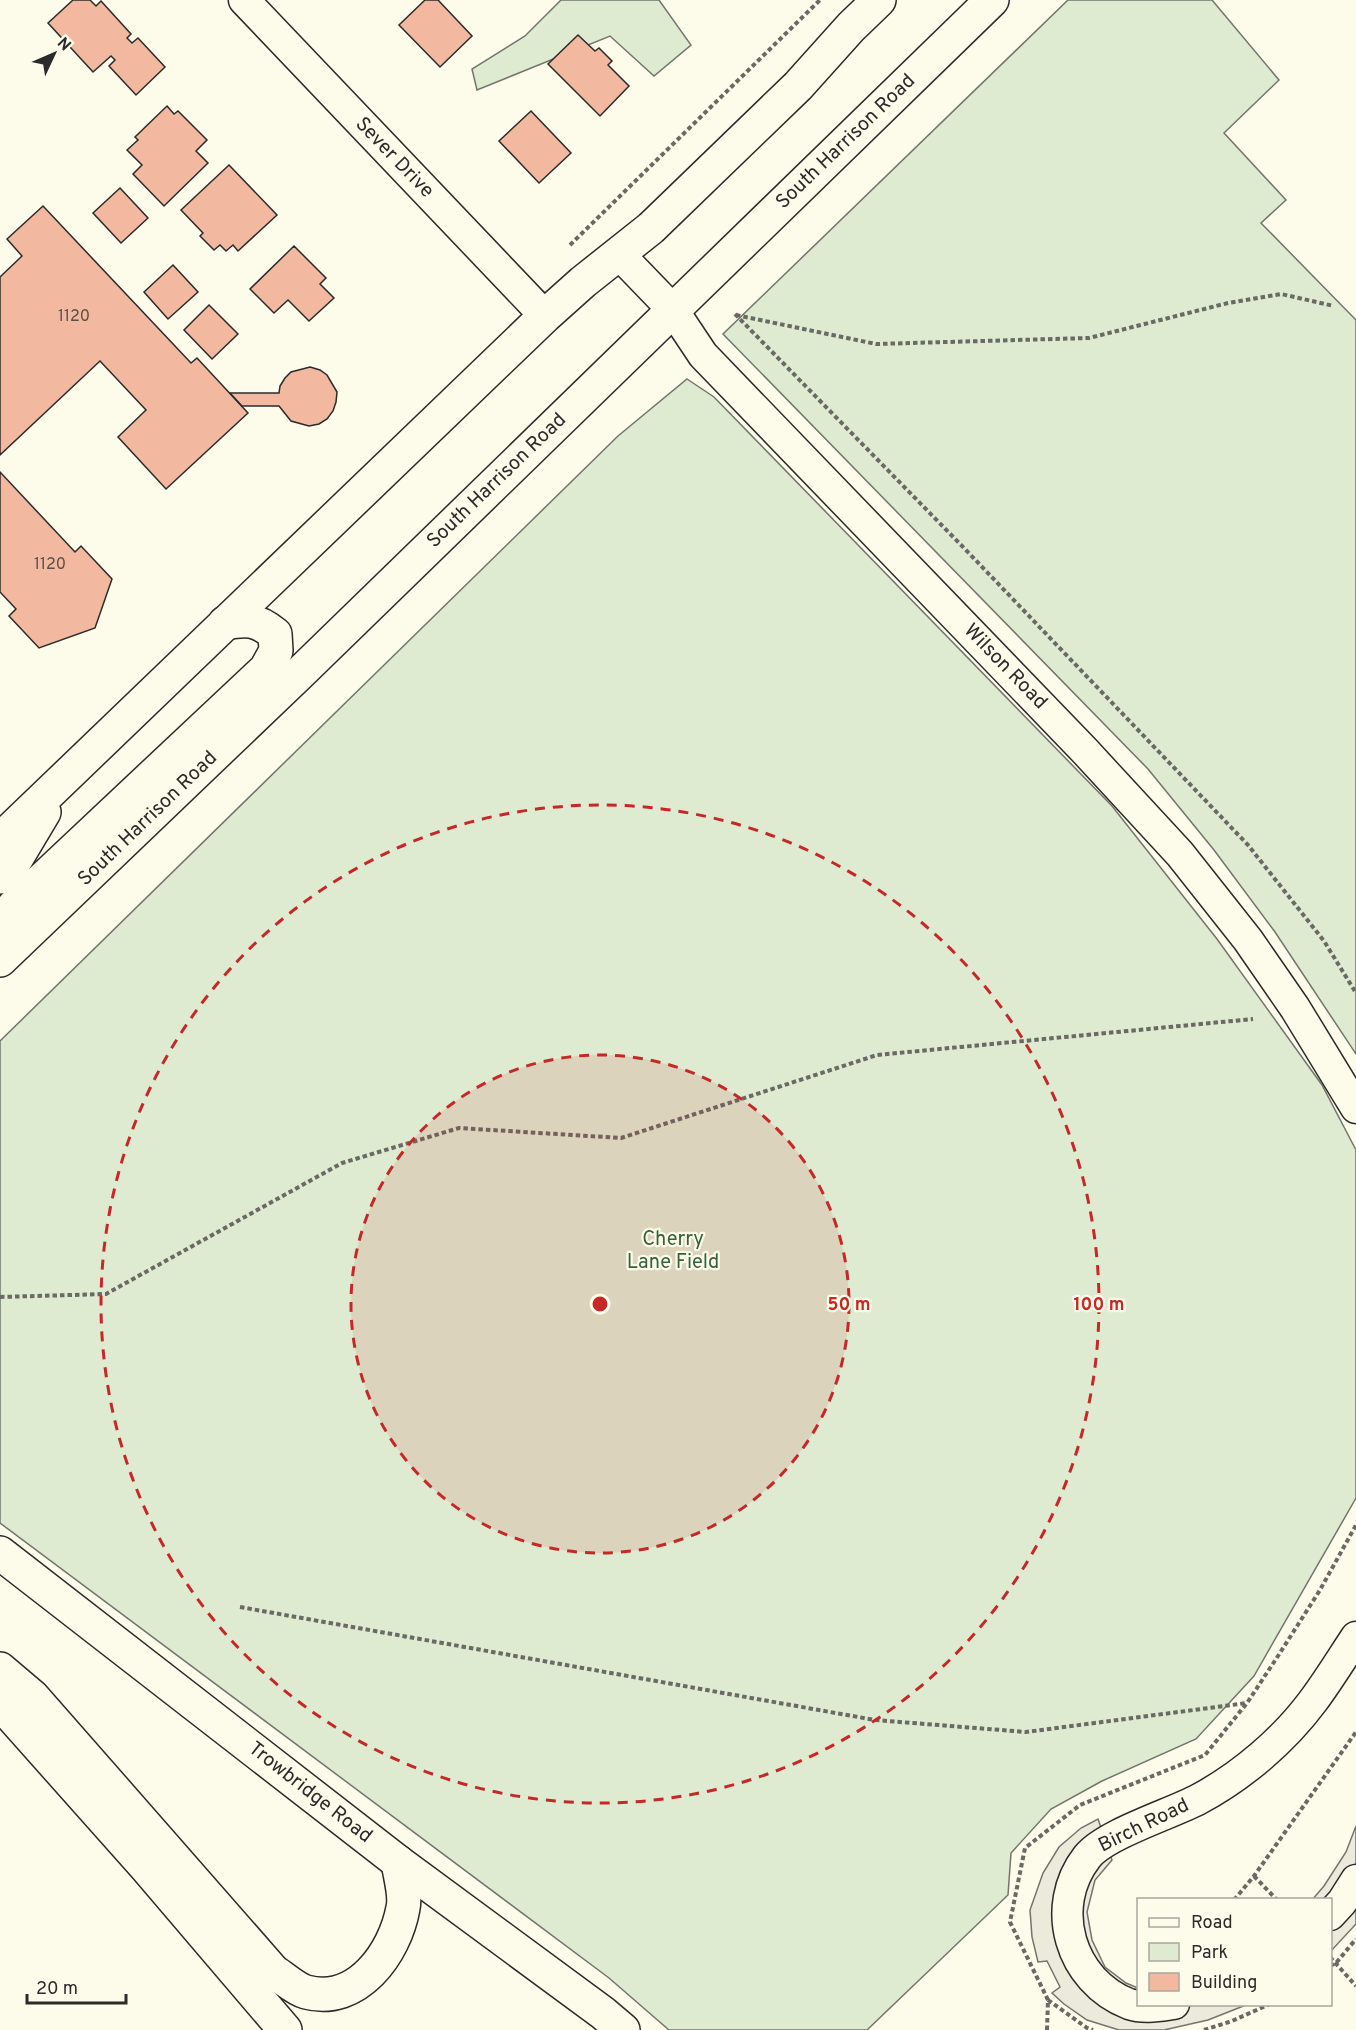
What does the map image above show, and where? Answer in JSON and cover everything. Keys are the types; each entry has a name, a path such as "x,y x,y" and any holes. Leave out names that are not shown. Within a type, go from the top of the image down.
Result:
{"street":[{"name":"Sever Drive","path":"244,0 545,316"},
{"path":"0,840 545,316 651,228 789,94 879,0"},
{"name":"South Harrison Road","path":"0,960 992,0"},
{"name":"Wilson Road","path":"619,254 674,310 703,354 1084,750 1180,854 1248,940 1281,988 1356,1108"},
{"path":"0,922 15,905 266,669 276,651 275,634 262,624 244,620 225,623"},
{"path":"0,877 19,856 56,786"},
{"name":"Trowbridge Road","path":"0,1552 398,1862 623,2030"},
{"name":"Birch Road","path":"1137,2006 1129,2004 1108,1992 1087,1974 1073,1948 1066,1918 1069,1893 1077,1871 1089,1854 1104,1842 1200,1798 1234,1776 1277,1741 1312,1703 1356,1637"},
{"path":"0,1669 33,1697 274,1972 304,1992 331,1995 366,1979 391,1947 404,1907 398,1862"},
{"path":"0,1703 147,1867 285,2030"},
{"path":"1332,1913 1356,1880"},
{"name":"Birch Road","path":"1138,2006 1148,2008 1161,2006"}],"path":[{"path":"570,245 820,0"},
{"path":"1334,306 1281,294 1228,303 1089,338 876,344 735,314 970,554 1248,845 1324,941 1356,993"},
{"path":"0,1297 106,1294 342,1163 459,1128 621,1138 877,1055 1253,1019"},
{"path":"1047,2030 1048,2000 1010,1922 1025,1848 1080,1805 1205,1755 1247,1703 1320,1590 1356,1525"},
{"path":"240,1607 875,1720 1026,1732 1247,1703"},
{"path":"1235,1898 1254,1876 1356,1732"},
{"path":"1254,1876 1276,1898"},
{"path":"1332,1965 1356,1939"},
{"path":"1332,1959 1356,1986"},
{"path":"1048,2000 1093,2030"},
{"path":"1204,2030 1266,2006"}],"green space":[{"path":"561,0 659,0 691,45 654,76 610,36 477,90 472,69 525,36"},
{"path":"1068,0 1212,0 1279,80 1224,133 1286,200 1261,223 1356,320 1356,1054 1275,932 1214,850 1148,769 723,334"},
{"name":"Cherry Lane Field","path":"687,379 714,397 1112,806 1217,939 1322,1085 1356,1150 1356,1498 1254,1676 1196,1739 1102,1781 1051,1809 1011,1853 1008,1895 867,2030 669,2030 609,1978 0,1523 0,1041 618,436"}],"shaded area":[{"path":"1098,1819 1112,1860 1095,1880 1087,1912 1092,1940 1105,1967 1126,1983 1137,1988 1137,2006 1243,2006 1208,2020 1164,2030 1119,2030 1087,2020 1052,1993 1060,1987 1047,1961 1038,1962 1032,1937 1030,1910 1043,1873 1059,1847 1081,1828"},
{"path":"1356,1826 1356,1924 1332,1950 1332,1898 1314,1898 1346,1852"}],"building":[{"path":"73,0 90,0 96,6 101,1 131,34 127,38 132,43 138,38 165,67 136,95 109,66 115,60 111,56 93,72 48,23"},
{"path":"425,0 438,0 472,36 440,67 399,25"},
{"path":"578,35 595,51 599,48 612,61 608,65 629,86 600,116 548,64"},
{"path":"167,106 174,114 178,111 207,140 196,151 208,163 164,206 133,174 142,165 127,150 138,140 135,137"},
{"path":"531,111 571,153 539,183 499,141"},
{"path":"229,165 277,215 238,251 233,245 226,251 220,245 214,250 200,236 203,233 181,210"},
{"path":"120,188 148,218 121,243 93,213"},
{"path":"43,206 191,363 197,358 248,413 166,489 118,437 146,410 100,361 0,455 0,277 22,256 7,239"},
{"path":"294,246 326,278 320,284 334,298 309,321 288,300 274,313 250,289"},
{"path":"173,265 198,292 168,319 144,292"},
{"path":"209,305 238,334 212,359 184,330"},
{"path":"310,367 327,375 337,392 333,411 319,424 309,426 291,421 279,406 242,406 230,393 279,393 280,386 291,372"},
{"path":"0,472 75,552 81,546 112,579 95,628 39,648 9,616 16,609 0,592"}]}
